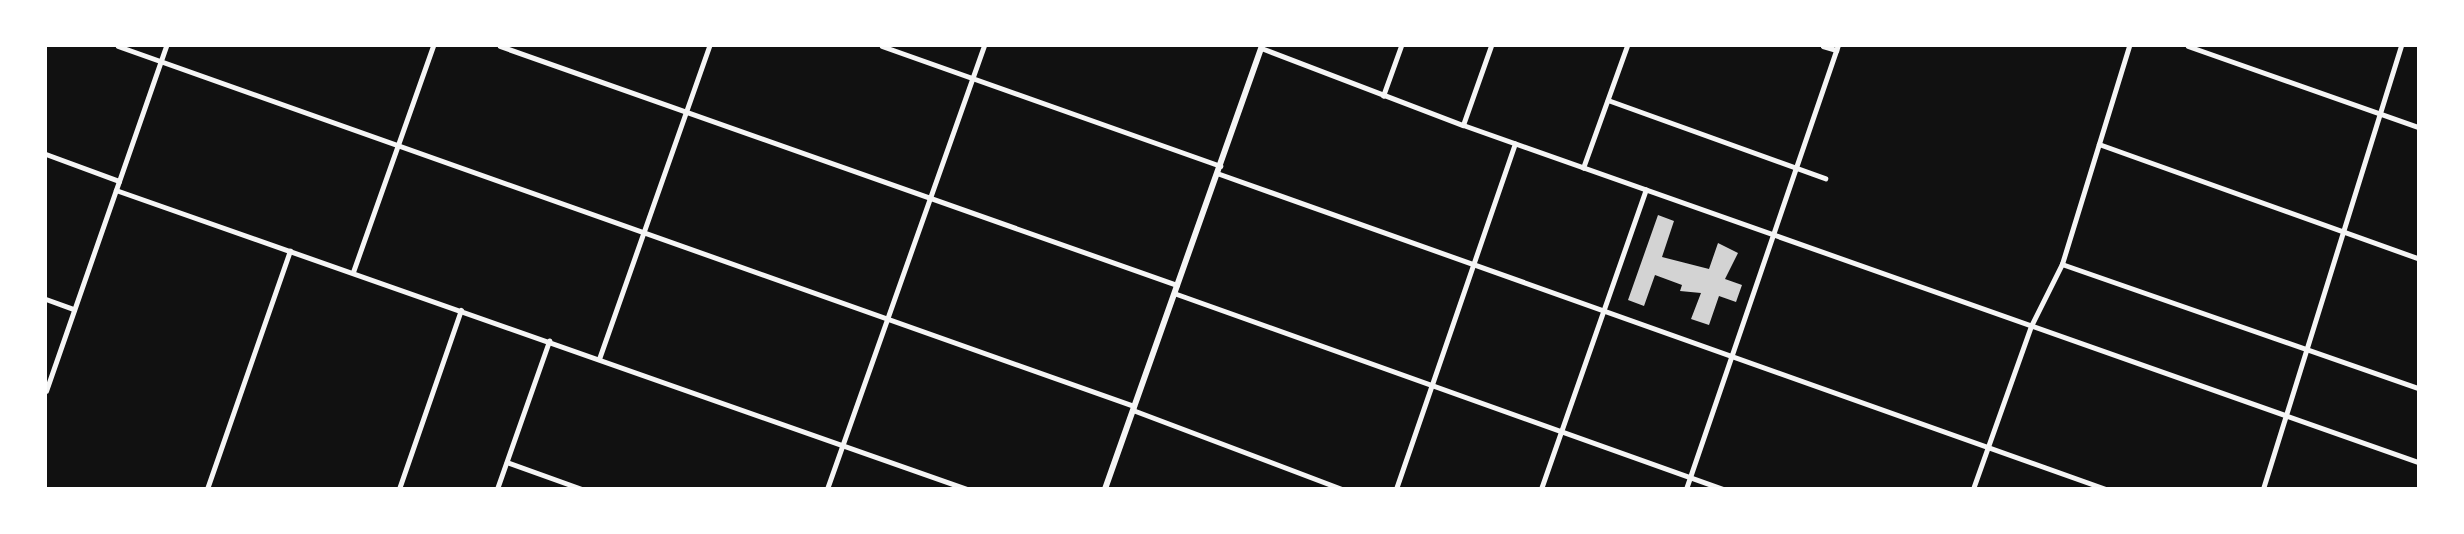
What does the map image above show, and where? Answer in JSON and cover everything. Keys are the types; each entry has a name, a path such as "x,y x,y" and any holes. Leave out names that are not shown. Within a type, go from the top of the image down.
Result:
{"main road":[{"path":"1105,488 1260,46"}],"street":[{"path":"118,46 887,318 1342,488"},
{"path":"46,391 166,46"},
{"path":"353,272 433,46"},
{"path":"500,46 1177,285"},
{"path":"599,359 709,46"},
{"path":"883,46 1475,264 2106,488"},
{"path":"827,488 984,46"},
{"path":"1260,46 1383,96 1515,144 2418,462"},
{"path":"1383,96 1401,46"},
{"path":"1463,125 1491,46"},
{"path":"1583,168 1627,46"},
{"path":"1686,488 1837,48 1823,46"},
{"path":"1973,488 2031,326 2062,264 2129,46"},
{"path":"2188,46 2418,127"},
{"path":"2263,488 2401,46"},
{"path":"1608,100 1825,178"},
{"path":"1396,488 1515,144"},
{"path":"2099,144 2418,258"},
{"path":"46,154 119,181"},
{"path":"116,190 967,488"},
{"path":"1541,488 1646,190"},
{"path":"207,488 290,251"},
{"path":"2062,264 2418,388"},
{"path":"1174,293 1723,488"},
{"path":"46,299 74,309"},
{"path":"399,488 461,310"},
{"path":"497,488 549,341"},
{"path":"507,462 582,488"}],"building":[{"path":"1658,215 1674,221 1662,257 1709,269 1718,243 1738,253 1725,279 1742,285 1736,302 1719,296 1709,325 1691,319 1701,293 1680,291 1682,285 1655,275 1644,306 1628,300"}]}
